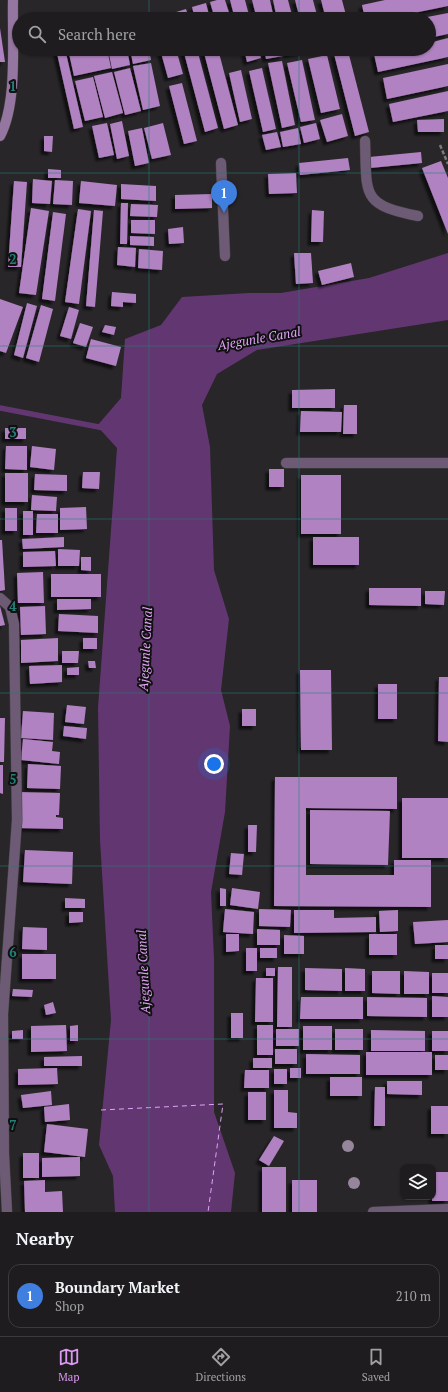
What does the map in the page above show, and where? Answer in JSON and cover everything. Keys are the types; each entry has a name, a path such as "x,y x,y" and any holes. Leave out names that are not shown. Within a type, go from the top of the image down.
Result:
{"main road":[{"path":"13,0 13,12"},
{"path":"0,136 3,130 12,93 12,56"}],"street":[{"path":"365,141 367,182 370,193 376,203 393,211 418,216"},
{"path":"221,163 225,256"},
{"path":"286,463 448,463"},
{"path":"0,598 10,607 14,624 17,820 1,1014 2,1154 7,1212"},
{"path":"374,1212 448,1208"}],"path":[{"path":"440,145 448,164"}],"water":[{"name":"Ajegunle Canal","path":"448,253 448,320 257,350 217,374 202,405 210,447 214,570 229,619 221,690 230,726 225,812 211,892 214,959 214,1112 235,1173 231,1212 115,1212 113,1176 99,1145 111,1020 100,840 98,708 117,448 97,426 121,398 125,339 161,325 182,297 249,293 281,293 369,278"}],"building":[{"path":"225,0 229,12 213,12 210,2"},
{"path":"230,0 245,0 248,12 233,12"},
{"path":"252,0 270,0 273,12 255,12"},
{"path":"273,0 288,0 291,12 276,12"},
{"path":"295,0 313,0 316,12 298,12"},
{"path":"321,0 342,0 345,12 324,12"},
{"path":"385,0 448,0 448,6 418,12 364,12 362,5"},
{"path":"206,3 208,12 193,12 192,7"},
{"path":"186,9 187,12 176,12"},
{"path":"448,13 448,34 436,37 436,15"},
{"path":"0,28 5,62 0,62"},
{"path":"448,38 448,57 378,72 374,56 436,56 436,41"},
{"path":"58,56 67,56 83,127 74,129"},
{"path":"70,56 108,56 111,68 74,76"},
{"path":"109,56 128,56 130,65 112,69"},
{"path":"131,56 150,56 151,60 133,64"},
{"path":"162,56 178,56 183,74 168,78"},
{"path":"185,56 199,56 218,128 205,132"},
{"path":"205,56 220,56 238,125 224,129"},
{"path":"246,56 260,56 261,58 247,62"},
{"path":"265,56 283,56 266,59"},
{"path":"327,56 340,109 321,113 308,59"},
{"path":"335,56 349,56 369,132 355,136"},
{"path":"302,60 315,120 301,122 287,63"},
{"path":"282,61 295,125 282,128 268,63"},
{"path":"151,63 160,106 143,110 133,66"},
{"path":"448,64 448,86 387,99 383,78"},
{"path":"130,68 141,111 125,115 114,72"},
{"path":"262,68 276,129 263,132 249,71"},
{"path":"241,70 252,119 240,122 229,73"},
{"path":"112,72 123,113 105,118 94,76"},
{"path":"93,77 103,117 85,121 75,81"},
{"path":"182,83 197,141 184,144 169,86"},
{"path":"448,91 448,111 393,122 389,104"},
{"path":"342,114 348,136 327,142 320,120"},
{"path":"444,119 444,132 418,132 417,120"},
{"path":"122,121 129,156 117,159 110,124"},
{"path":"107,123 114,155 99,158 92,126"},
{"path":"163,123 171,155 152,159 144,128"},
{"path":"316,123 320,139 304,143 300,127"},
{"path":"142,128 149,163 135,166 128,131"},
{"path":"298,128 301,144 283,147 280,132"},
{"path":"277,132 281,147 266,150 262,135"},
{"path":"44,136 53,136 52,152 44,151"},
{"path":"421,152 422,163 370,168 369,157"},
{"path":"348,158 350,170 300,175 299,163"},
{"path":"441,161 448,178 448,234 422,168"},
{"path":"48,169 61,170 61,178 48,178"},
{"path":"296,173 297,193 269,194 268,174"},
{"path":"33,179 52,181 50,204 32,203"},
{"path":"55,180 73,181 72,205 53,204"},
{"path":"14,181 27,182 21,267 8,267"},
{"path":"81,181 117,185 115,206 79,203"},
{"path":"121,184 156,186 156,201 121,199"},
{"path":"212,194 212,208 175,209 175,195"},
{"path":"121,203 128,203 127,244 120,244"},
{"path":"131,204 158,205 157,217 130,216"},
{"path":"31,208 49,211 36,295 19,293"},
{"path":"78,209 91,211 79,304 65,302"},
{"path":"94,210 103,211 95,307 86,306"},
{"path":"312,210 324,211 323,242 311,242"},
{"path":"53,212 66,214 55,301 42,299"},
{"path":"131,220 155,220 155,234 131,233"},
{"path":"183,227 184,243 169,244 168,229"},
{"path":"130,236 154,237 154,246 130,245"},
{"path":"118,247 136,248 135,267 117,265"},
{"path":"139,249 163,251 162,270 138,268"},
{"path":"294,253 311,253 313,283 296,284"},
{"path":"351,263 354,277 322,285 318,271"},
{"path":"112,292 136,294 136,303 123,302 123,307 111,306"},
{"path":"0,299 23,307 6,353 0,351"},
{"path":"27,303 37,306 23,358 14,355"},
{"path":"41,305 53,309 39,362 26,358"},
{"path":"69,307 79,310 71,339 60,336"},
{"path":"80,323 93,327 86,347 73,343"},
{"path":"105,325 116,327 114,335 102,332"},
{"path":"91,339 121,347 116,366 86,358"},
{"path":"335,389 335,408 292,408 292,390"},
{"path":"344,405 357,405 357,434 343,434"},
{"path":"301,411 342,412 341,432 300,432"},
{"path":"5,428 26,428 26,439 5,439"},
{"path":"6,446 27,446 27,470 5,469"},
{"path":"32,446 56,449 54,470 30,467"},
{"path":"269,469 284,469 284,487 269,487"},
{"path":"83,472 100,472 99,489 82,488"},
{"path":"5,473 28,473 28,502 5,502"},
{"path":"35,474 67,475 67,491 34,490"},
{"path":"301,475 341,475 341,534 301,534"},
{"path":"32,495 57,497 56,511 31,510"},
{"path":"86,507 87,529 60,530 60,508"},
{"path":"5,508 17,508 17,531 5,531"},
{"path":"23,511 33,511 33,535 23,535"},
{"path":"37,514 58,514 58,533 36,533"},
{"path":"64,537 64,547 23,549 22,539"},
{"path":"313,537 359,537 359,565 313,565"},
{"path":"0,540 2,540 5,590 0,591"},
{"path":"58,549 80,550 79,566 58,566"},
{"path":"55,551 56,566 23,567 23,552"},
{"path":"81,557 91,557 91,571 81,570"},
{"path":"43,572 44,603 18,603 17,573"},
{"path":"51,574 101,574 101,597 51,597"},
{"path":"369,588 421,588 421,606 369,605"},
{"path":"425,591 445,591 444,605 425,604"},
{"path":"57,599 91,599 91,609 57,610"},
{"path":"0,606 5,625 0,626"},
{"path":"45,606 46,634 21,635 20,607"},
{"path":"59,614 98,616 98,633 58,631"},
{"path":"58,638 58,661 21,663 21,640"},
{"path":"83,638 97,638 97,649 83,649"},
{"path":"62,651 79,651 78,663 62,663"},
{"path":"88,661 95,661 96,668 89,668"},
{"path":"62,665 62,682 30,684 29,666"},
{"path":"79,667 79,675 67,675 67,668"},
{"path":"300,670 331,670 332,750 301,750"},
{"path":"439,677 448,677 448,742 438,741"},
{"path":"378,684 397,684 397,719 378,719"},
{"path":"67,705 86,707 84,724 65,722"},
{"path":"242,709 256,709 256,726 242,726"},
{"path":"23,711 54,713 53,740 21,738"},
{"path":"0,718 5,718 4,762 0,762"},
{"path":"64,726 87,728 86,739 63,736"},
{"path":"23,739 53,742 52,751 60,752 59,764 21,760"},
{"path":"28,764 61,766 60,789 27,788"},
{"path":"0,765 3,765 3,794 0,793"},
{"path":"275,777 397,777 397,809 306,808 306,875 394,875 394,860 431,860 431,907 274,906"},
{"path":"18,792 60,793 59,815 56,815 56,817 63,818 63,829 18,828"},
{"path":"402,798 448,798 448,858 402,858"},
{"path":"310,810 390,811 388,865 310,864"},
{"path":"248,825 257,825 256,852 248,852"},
{"path":"25,850 73,852 72,884 23,882"},
{"path":"231,853 244,854 242,875 229,874"},
{"path":"220,888 226,889 226,906 220,906"},
{"path":"232,888 260,892 258,909 230,905"},
{"path":"65,898 85,899 85,908 65,908"},
{"path":"225,909 254,912 253,934 223,932"},
{"path":"259,909 291,910 290,927 259,926"},
{"path":"294,910 334,910 334,918 376,917 376,932 294,933"},
{"path":"398,910 398,931 380,932 379,911"},
{"path":"69,912 83,912 83,922 69,923"},
{"path":"448,920 448,942 415,944 413,922"},
{"path":"23,927 47,928 47,950 22,949"},
{"path":"257,929 280,930 280,945 257,945"},
{"path":"226,934 239,934 239,951 226,952"},
{"path":"369,934 397,934 397,955 369,955"},
{"path":"284,935 304,936 304,954 284,954"},
{"path":"435,945 448,945 448,959 435,959"},
{"path":"246,948 257,948 257,971 246,971"},
{"path":"260,948 277,948 277,958 260,958"},
{"path":"22,954 56,954 56,979 22,979"},
{"path":"278,967 292,967 292,1027 277,1027"},
{"path":"266,968 275,968 275,976 266,976"},
{"path":"305,968 342,969 342,991 305,990"},
{"path":"345,968 365,969 365,991 345,991"},
{"path":"372,971 400,971 400,994 372,993"},
{"path":"404,971 429,972 429,994 404,994"},
{"path":"432,973 448,973 448,993 432,993"},
{"path":"256,978 273,978 273,1022 255,1022"},
{"path":"13,989 33,990 32,997 12,996"},
{"path":"432,996 448,997 448,1017 432,1017"},
{"path":"301,997 363,997 363,1019 300,1019"},
{"path":"367,997 427,998 427,1017 367,1016"},
{"path":"53,1002 56,1013 46,1015 44,1005"},
{"path":"231,1013 243,1013 243,1038 231,1038"},
{"path":"66,1025 67,1051 31,1052 31,1026"},
{"path":"78,1025 78,1041 70,1041 70,1026"},
{"path":"257,1025 273,1025 273,1055 257,1055"},
{"path":"303,1026 332,1026 332,1050 303,1050"},
{"path":"276,1029 299,1029 299,1046 276,1046"},
{"path":"335,1029 363,1029 363,1050 335,1050"},
{"path":"23,1030 23,1039 12,1039 12,1031"},
{"path":"371,1030 425,1031 425,1051 371,1051"},
{"path":"432,1031 448,1031 448,1051 432,1051"},
{"path":"275,1049 297,1049 297,1064 275,1064"},
{"path":"366,1052 432,1052 432,1075 366,1075"},
{"path":"306,1054 360,1055 360,1074 306,1074"},
{"path":"435,1055 448,1055 448,1070 435,1070"},
{"path":"82,1056 82,1066 44,1066 44,1057"},
{"path":"253,1058 272,1058 272,1068 253,1068"},
{"path":"57,1068 58,1084 18,1085 18,1069"},
{"path":"290,1068 301,1068 301,1078 290,1078"},
{"path":"274,1069 287,1069 287,1084 274,1084"},
{"path":"245,1070 269,1070 269,1088 244,1088"},
{"path":"330,1077 362,1077 362,1096 330,1096"},
{"path":"387,1081 422,1081 422,1095 387,1094"},
{"path":"375,1087 385,1087 385,1126 374,1126"},
{"path":"274,1090 288,1090 288,1112 297,1113 297,1128 274,1128"},
{"path":"51,1091 52,1105 23,1108 21,1095"},
{"path":"248,1092 266,1092 266,1120 248,1120"},
{"path":"69,1104 70,1120 45,1122 44,1107"},
{"path":"431,1106 448,1106 448,1134 431,1134"},
{"path":"47,1124 88,1129 85,1157 44,1152"},
{"path":"274,1136 284,1141 269,1166 259,1160"},
{"path":"23,1153 39,1153 39,1178 23,1178"},
{"path":"80,1157 80,1176 42,1177 42,1158"},
{"path":"262,1167 286,1167 286,1212 262,1212"},
{"path":"436,1172 448,1172 448,1201 432,1201 436,1200"},
{"path":"45,1180 45,1192 62,1191 63,1212 25,1212 24,1181"},
{"path":"292,1180 317,1180 317,1212 292,1212"}],"waterway":[{"path":"0,408 104,428"}],"ferry route":[{"path":"101,1110 223,1104 208,1212"}],"place":[{"name":"Boundary Market","path":"224,213"}]}
